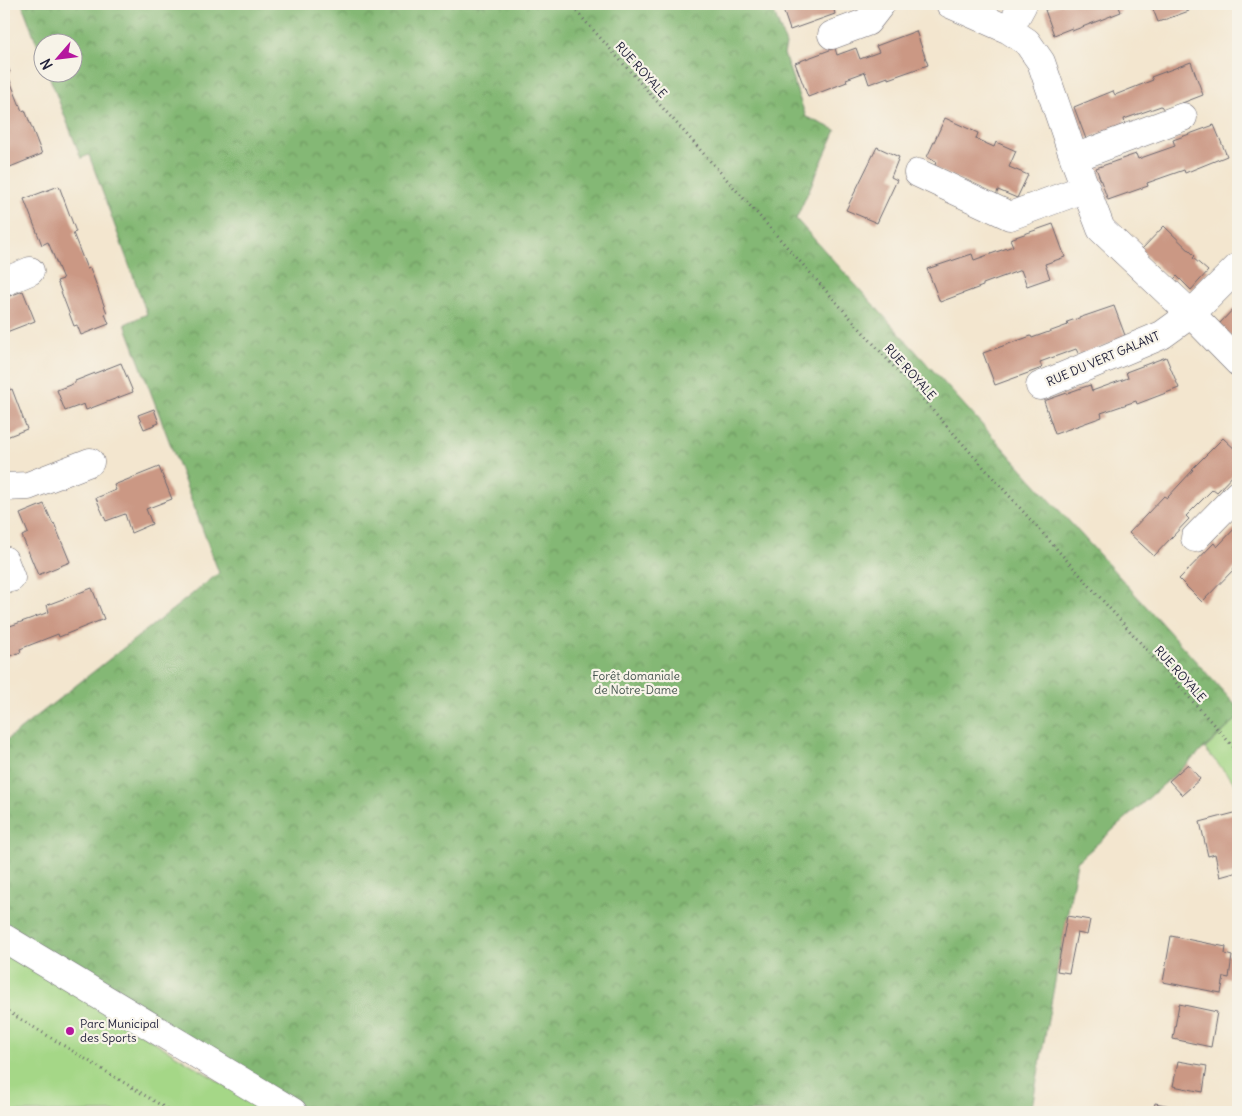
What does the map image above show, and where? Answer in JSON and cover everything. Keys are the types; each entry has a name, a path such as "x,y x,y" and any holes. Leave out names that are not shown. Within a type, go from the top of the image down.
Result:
{"street":[{"path":"832,35 867,22 881,4"},
{"path":"950,4 1009,30 1027,42 1041,62 1101,229 1191,314 1238,362"},
{"path":"1009,30 1023,4"},
{"path":"1074,158 1183,117"},
{"path":"918,173 1010,216 1086,188"},
{"name":"RUE DU VERT GALANT","path":"1040,386 1162,335 1191,314 1238,267"},
{"path":"4,282 30,271"},
{"path":"4,487 28,486 90,462"},
{"path":"1195,538 1238,494"},
{"path":"4,938 293,1112"}],"path":[{"name":"RUE ROYALE","path":"570,4 1238,752"},
{"path":"4,1010 172,1112"}],"green space":[{"name":"Forêt domaniale de Notre-Dame","path":"22,4 771,4 786,45 784,54 806,117 836,130 796,219 1238,708 1238,718 1077,862 1031,1112 293,1112 4,938 4,742 219,573 125,324 147,314 89,155 81,158 51,82 82,82 82,32 33,32"},
{"path":"1238,718 1238,787 1205,749"},
{"name":"Parc Municipal des Sports","path":"4,950 269,1112 4,1112"}],"building":[{"path":"781,4 850,4 834,10 835,14 790,30"},
{"path":"1062,4 1118,4 1121,12 1072,31 1072,28 1054,35 1045,10"},
{"path":"1151,4 1187,4 1189,11 1158,22"},
{"path":"916,31 928,65 869,84 865,72 846,79 847,82 808,97 795,63 835,48 837,55 856,48 860,59 879,52 876,46"},
{"path":"4,57 10,72 7,73 22,111 25,110 42,154 10,167 4,151"},
{"path":"1191,62 1203,95 1164,110 1161,106 1124,119 1125,124 1086,139 1074,107 1113,91 1115,95 1153,80 1151,77"},
{"path":"945,118 978,133 976,139 994,147 996,142 1016,151 1009,167 1028,175 1017,198 998,190 996,196 934,168 936,162 927,157"},
{"path":"1214,125 1227,156 1185,173 1184,170 1147,183 1148,186 1108,200 1096,168 1136,154 1138,159 1175,146 1173,140"},
{"path":"877,147 899,157 891,177 897,180 877,223 846,210"},
{"path":"59,186 76,232 73,233 87,269 90,268 107,313 105,314 109,324 81,335 77,325 74,326 57,281 63,279 48,242 42,245 24,199"},
{"path":"1053,224 1065,257 1045,264 1050,278 1027,286 1021,270 940,302 927,269 972,254 974,260 1013,246 1010,239"},
{"path":"1164,226 1195,256 1193,258 1208,271 1191,290 1177,276 1173,280 1141,250"},
{"path":"23,291 35,321 4,333 4,298"},
{"path":"1238,304 1238,343 1219,324"},
{"path":"1114,306 1126,338 1079,355 1076,349 1040,362 1042,368 995,385 983,353 1031,336 1032,338 1068,325 1067,322"},
{"path":"1166,357 1179,388 1137,404 1136,401 1101,413 1102,417 1055,434 1044,401 1090,385 1092,391 1128,378 1126,372"},
{"path":"121,363 133,392 86,410 84,404 65,411 57,390"},
{"path":"4,376 10,390 12,389 27,429 4,438"},
{"path":"154,409 159,423 144,429 138,415"},
{"path":"1223,438 1238,452 1238,470 1217,492 1213,489 1186,516 1189,519 1154,556 1129,533 1164,496 1167,498 1192,469"},
{"path":"159,467 172,499 146,509 152,524 131,533 125,514 106,521 96,498 116,490 114,485"},
{"path":"44,504 70,562 38,575 22,536 28,533 20,514"},
{"path":"1238,525 1238,561 1235,564 1237,566 1202,602 1179,579 1214,543 1217,547"},
{"path":"92,588 104,619 59,637 58,634 20,649 21,652 4,658 4,622 8,620 10,626 49,612 47,605"},
{"path":"1188,764 1200,779 1182,795 1169,781"},
{"path":"1238,812 1238,872 1220,877 1215,854 1208,856 1200,822"},
{"path":"1067,916 1090,920 1087,935 1077,933 1069,973 1057,971"},
{"path":"1171,936 1226,947 1225,954 1232,956 1229,978 1224,977 1221,993 1163,982"},
{"path":"1179,1004 1217,1012 1211,1047 1173,1039"},
{"path":"1178,1061 1207,1066 1203,1092 1173,1086"},
{"path":"1155,1103 1192,1110 1191,1112 1153,1112"}],"place":[{"name":"Parc Municipal des Sports","path":"70,1031"}]}
